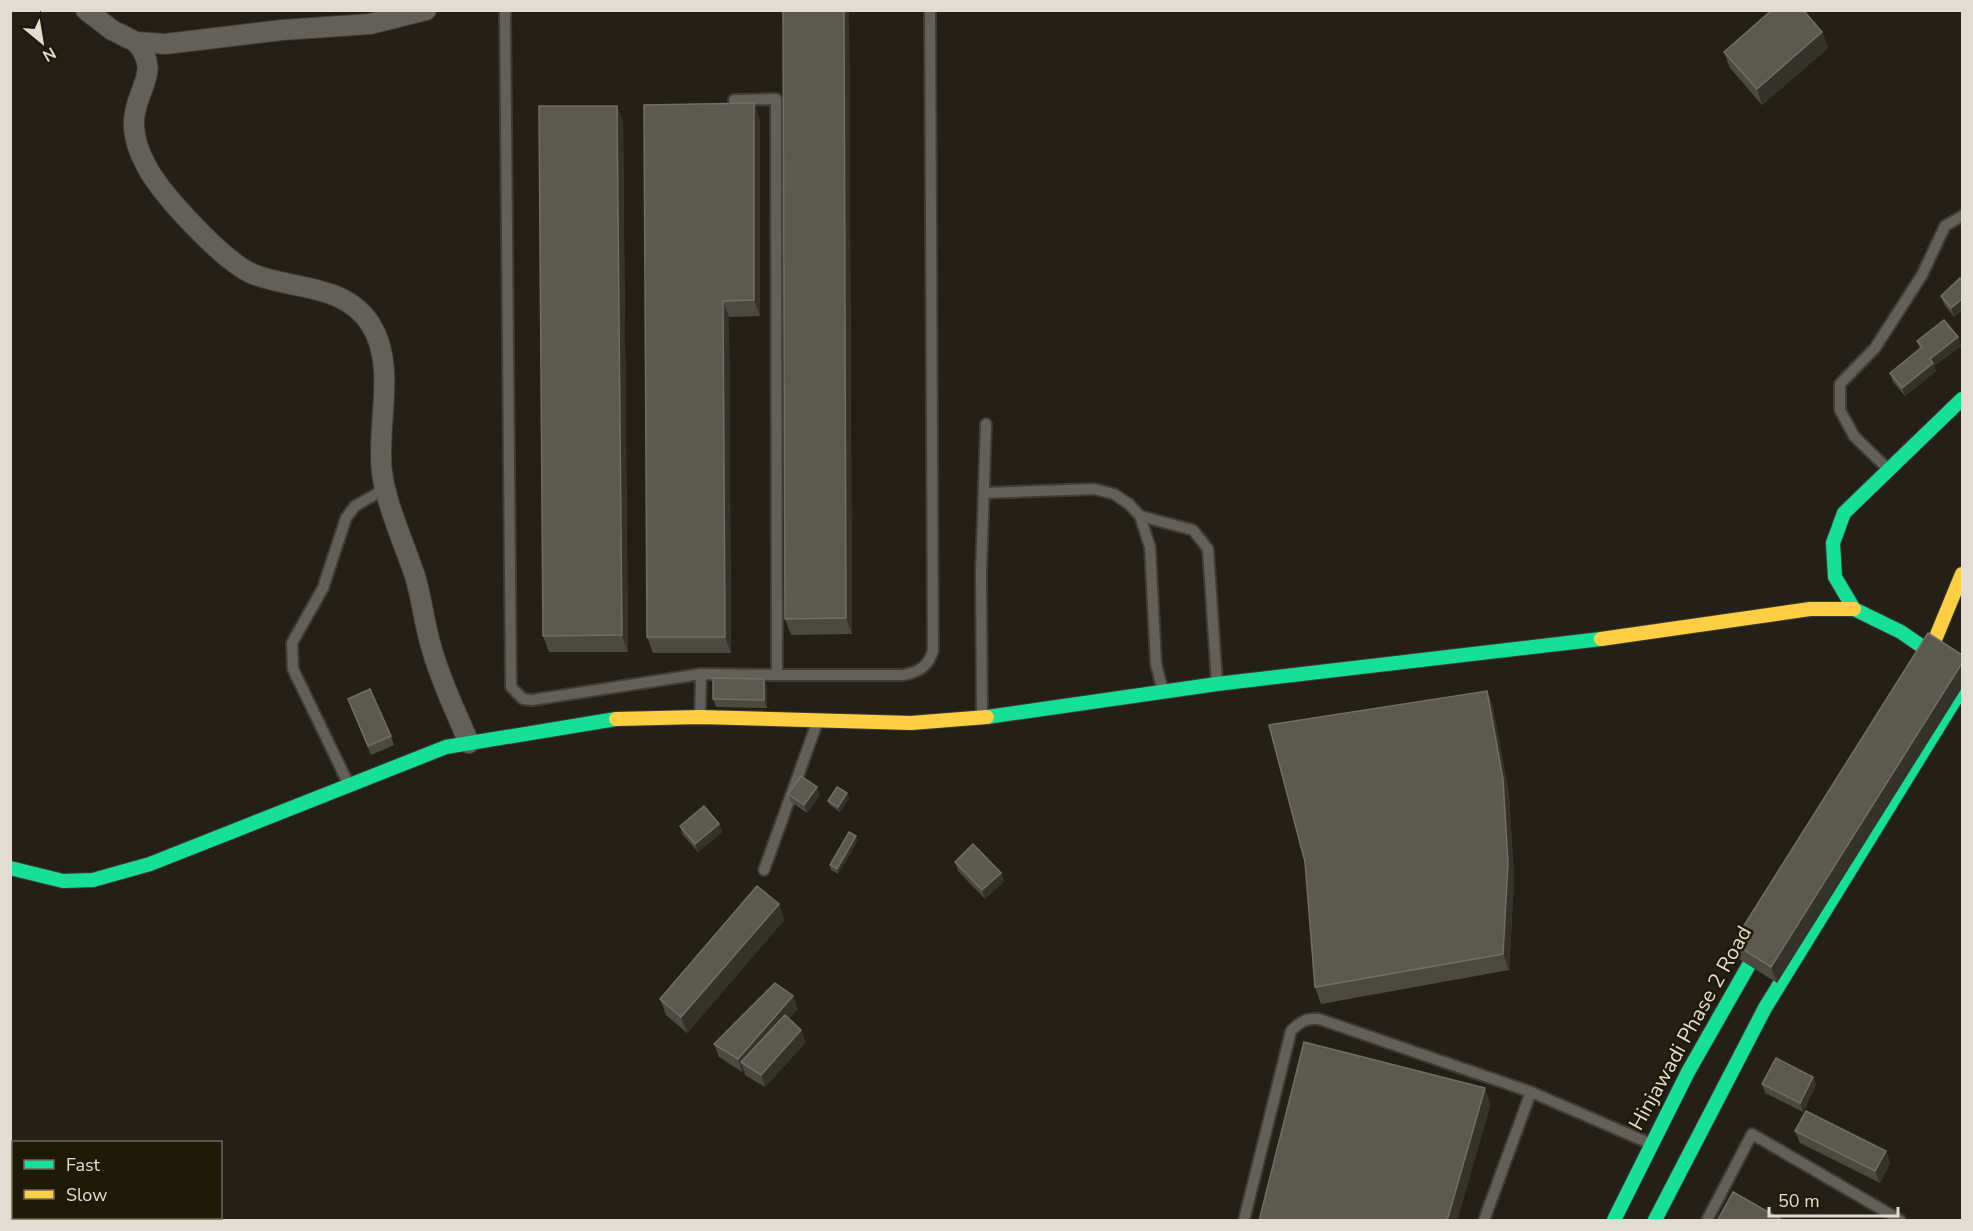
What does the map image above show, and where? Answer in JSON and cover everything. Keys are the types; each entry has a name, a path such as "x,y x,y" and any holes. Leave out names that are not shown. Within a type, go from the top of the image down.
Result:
{"street":[{"path":"86,10 112,30 136,42 144,51 148,66 134,114 135,138 148,169 167,196 227,256 251,273 329,293 351,305 370,323 380,344 381,471 385,489 416,579 431,647 470,743"},
{"path":"136,42 165,44 282,30 370,24 426,10"},
{"path":"1854,609 1835,577 1833,543 1844,513 1962,399"},
{"path":"1914,688 1962,574"},
{"path":"10,868 63,881 93,880 150,864 446,747 604,719 700,717 911,723 982,718 1217,684 1623,636 1810,609 1854,609 1901,632 1930,652"},
{"path":"1655,1221 1765,1008 1962,688"},
{"name":"Hinjawadi Phase 2 Road","path":"1614,1221 1650,1143 1692,1061 1775,920"}],"lane":[{"path":"505,10 511,687 523,699 532,700 700,674 903,675 914,673 930,660 933,626 930,10"},
{"path":"734,100 776,99 777,675"},
{"path":"1889,470 1854,436 1840,410 1840,384 1875,348 1922,275 1945,226 1962,216"},
{"path":"982,718 981,573 986,423"},
{"path":"349,785 293,669 292,644 323,588 346,518 355,506 385,489"},
{"path":"984,493 1094,489 1114,495 1129,504 1140,516 1150,547 1156,664 1163,692"},
{"path":"1140,516 1193,530 1208,549 1217,684"},
{"path":"700,674 700,717"},
{"path":"764,870 817,722"},
{"path":"1244,1221 1283,1056 1291,1031 1300,1022 1319,1019 1531,1092 1650,1143"},
{"path":"1484,1221 1531,1092"},
{"path":"1707,1221 1752,1134 1900,1221"}],"building":[{"path":"783,10 844,10 846,618 785,619"},
{"path":"1772,10 1803,10 1822,32 1757,89 1724,52"},
{"path":"754,103 754,300 723,301 725,637 647,637 644,105"},
{"path":"539,106 617,106 622,635 543,636"},
{"path":"1960,278 1962,299 1951,308 1941,296"},
{"path":"1944,320 1958,337 1930,359 1933,363 1902,388 1890,373 1922,347 1917,341"},
{"path":"1928,633 1962,655 1962,663 1771,967 1733,943"},
{"path":"713,678 764,679 764,700 713,699"},
{"path":"370,689 391,736 368,746 348,699"},
{"path":"1487,691 1503,779 1508,863 1503,954 1315,987 1305,862 1269,725"},
{"path":"801,776 817,787 804,805 788,794"},
{"path":"837,787 847,793 838,807 828,801"},
{"path":"704,806 719,824 695,844 680,826"},
{"path":"849,832 856,836 837,869 830,865"},
{"path":"973,844 1001,873 982,890 955,862"},
{"path":"757,886 779,904 681,1017 660,999"},
{"path":"775,983 793,996 738,1059 714,1044"},
{"path":"785,1015 801,1030 761,1075 741,1062"},
{"path":"1304,1042 1485,1088 1447,1221 1259,1221"},
{"path":"1776,1058 1813,1077 1800,1103 1762,1084"},
{"path":"1806,1111 1886,1151 1875,1171 1795,1131"},
{"path":"1733,1192 1784,1221 1717,1221"}],"traffic: fast":[{"path":"1930,652 1901,632 1854,609 1835,577 1833,543 1844,513 1962,399"},
{"path":"987,717 1217,684 1601,639"},
{"path":"1655,1220 1765,1008 1962,688"},
{"path":"10,868 63,881 93,880 150,864 446,747 616,719"},
{"path":"1614,1220 1688,1072 1770,928"}],"traffic: slow":[{"path":"1920,676 1962,574"},
{"path":"1601,639 1810,609 1854,609"},
{"path":"616,719 700,717 911,723 987,717"}]}
